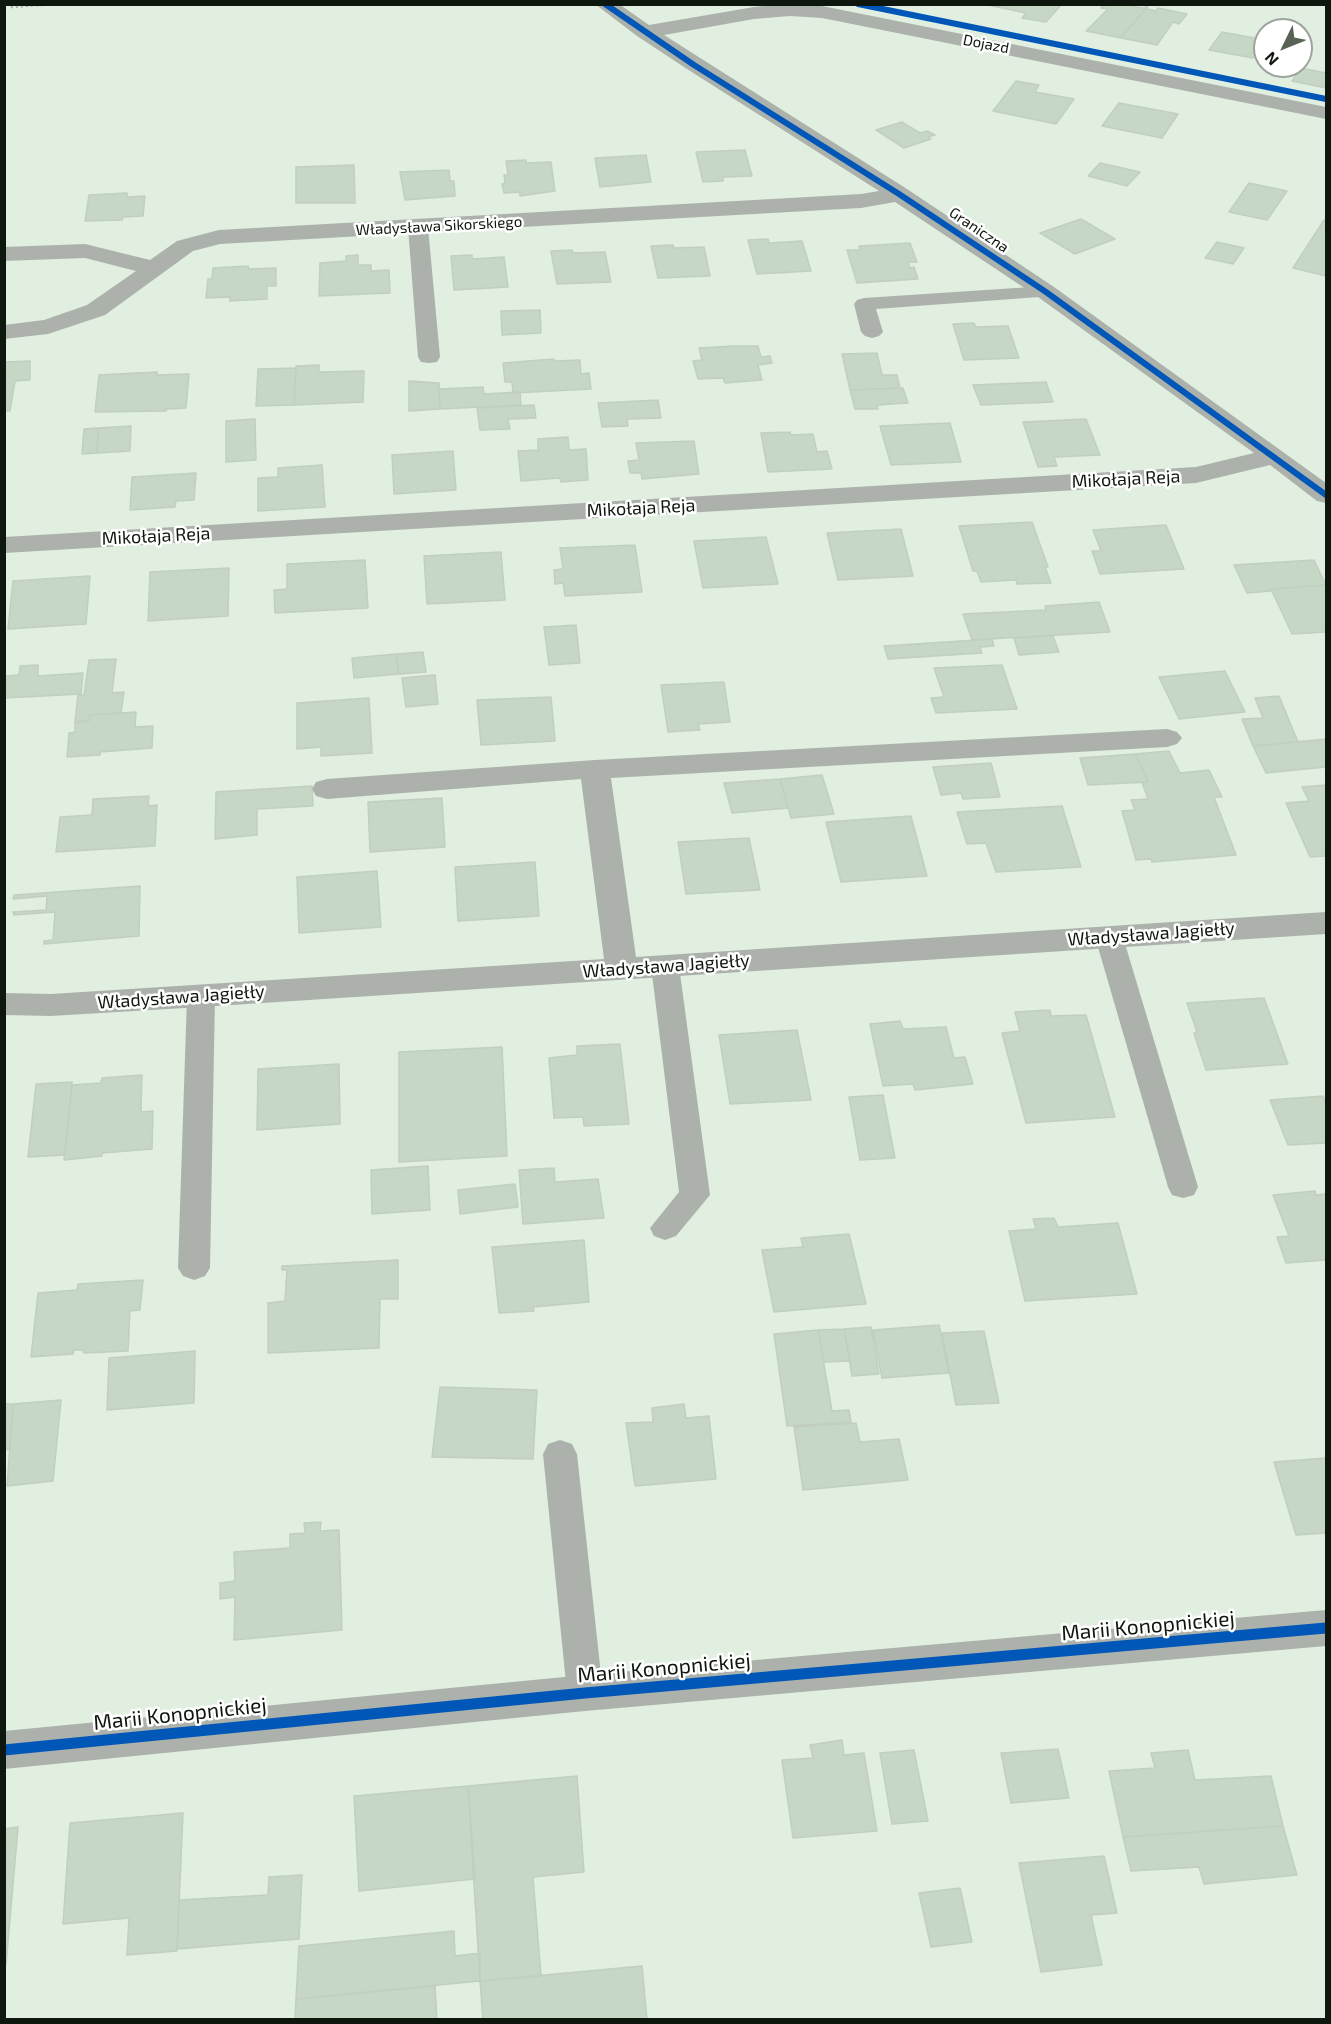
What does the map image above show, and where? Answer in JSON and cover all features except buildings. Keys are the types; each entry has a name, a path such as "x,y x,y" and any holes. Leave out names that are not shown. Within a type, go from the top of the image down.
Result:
{"street":[{"name":"Graniczna","path":"605,4 644,32 899,194 1047,292 1326,495"},
{"name":"Dojazd","path":"644,32 754,13 790,10 822,12 1326,113"},
{"name":"Władysława Sikorskiego","path":"4,332 48,327 96,310 185,246 219,237 861,201 899,194"},
{"path":"4,254 85,251 154,268"},
{"name":"Mikołaja Reja","path":"4,545 1196,475 1275,456"},
{"path":"327,789 595,769 1167,738"},
{"path":"595,769 622,969"},
{"name":"Władysława Jagiełły","path":"4,1004 51,1005 201,996 1326,923"},
{"name":"Marii Konopnickiej","path":"4,1750 585,1693 1326,1628"}],"lane":[{"path":"418,227 429,357"},
{"path":"872,332 864,304 1047,292"},
{"path":"1109,937 1183,1187"},
{"path":"665,966 695,1195 665,1228"},
{"path":"194,1268 201,996"},
{"path":"560,1454 585,1693"}],"path":[{"path":"10,4 9,7 53,4"}],"cycle path":[{"path":"605,4 694,65 899,194 1046,292 1326,495"},
{"path":"858,4 1326,99"},
{"path":"4,1750 585,1693 1326,1628"}]}
